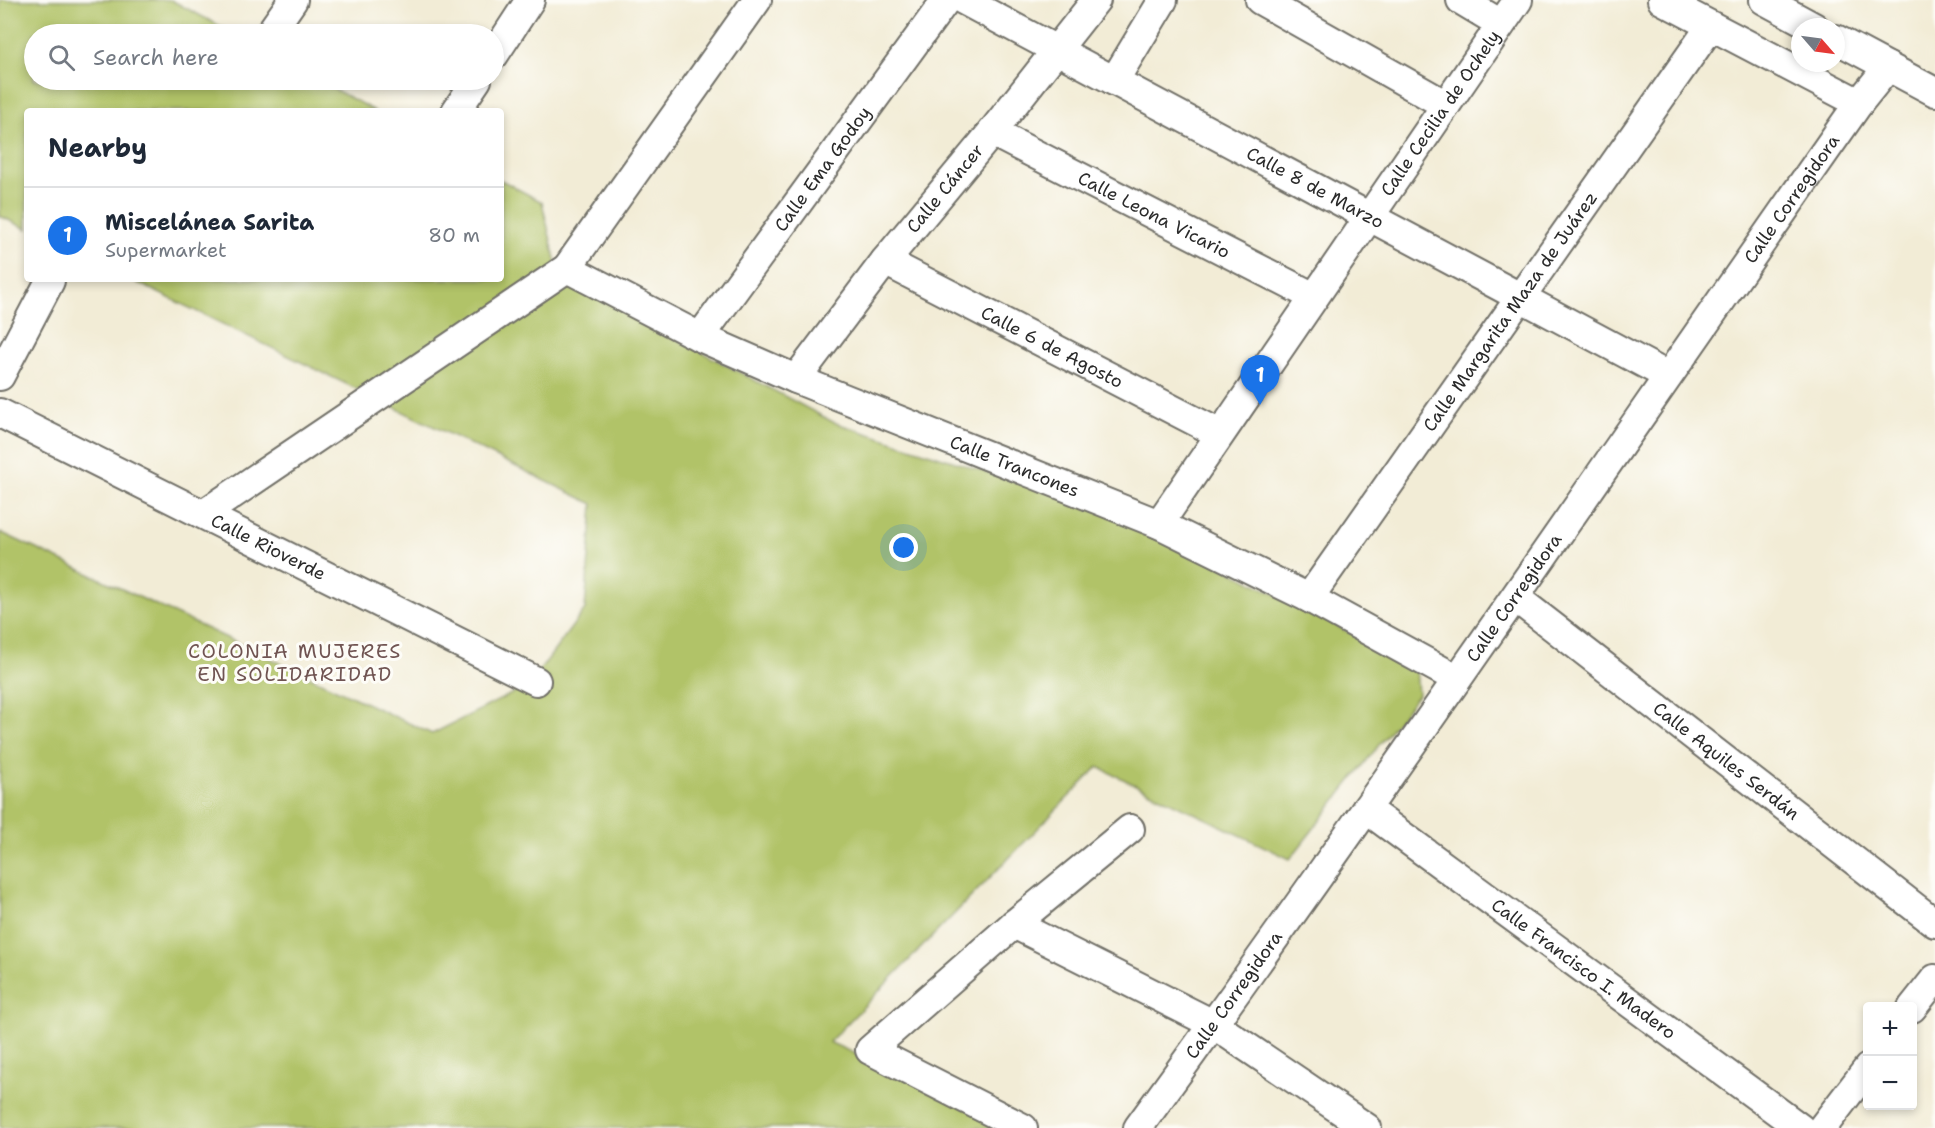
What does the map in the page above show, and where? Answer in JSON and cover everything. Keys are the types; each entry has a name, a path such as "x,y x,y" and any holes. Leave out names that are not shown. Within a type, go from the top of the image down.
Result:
{"street":[{"path":"276,24 293,0"},
{"path":"504,40 530,0"},
{"path":"205,513 567,268 757,0"},
{"name":"Calle Ema Godoy","path":"700,337 946,0"},
{"name":"Calle 8 de Marzo","path":"963,0 1668,376"},
{"name":"Calle Cáncer","path":"796,379 885,261 1058,51 1096,0"},
{"path":"1114,81 1163,0"},
{"path":"1260,0 1446,105"},
{"path":"1461,0 1501,24"},
{"name":"Calle Cecilia de Ochely","path":"1158,524 1518,0"},
{"path":"1662,0 1859,103"},
{"path":"1764,0 1797,18"},
{"name":"Calle Margarita Maza de Juárez","path":"1309,598 1711,26"},
{"path":"1845,44 1935,92"},
{"name":"Calle Corregidora","path":"1138,1128 1516,598 1859,103 1888,67"},
{"path":"458,108 470,90"},
{"name":"Calle Leona Vicario","path":"992,132 1314,297"},
{"name":"Calle 6 de Agosto","path":"885,261 1220,434"},
{"name":"Calle Trancones","path":"567,268 700,337 796,379 1158,524 1309,598 1457,679"},
{"path":"0,376 49,282"},
{"name":"Calle Rioverde","path":"0,413 205,513 536,681"},
{"name":"Calle Aquiles Serdán","path":"1516,598 1935,923"},
{"name":"Calle Francisco I. Madero","path":"1366,809 1800,1128"},
{"path":"1023,1128 870,1050 1014,924 1130,829"},
{"path":"1014,924 1213,1024 1367,1128"},
{"path":"1917,1002 1935,979"},
{"path":"1822,1128 1863,1075"}],"green space":[{"path":"0,0 171,0 216,24 24,24 24,90 336,90 369,108 24,108 24,228 0,216"},
{"path":"504,182 542,202 559,276 833,422 1133,520 1416,667 1418,695 1290,859 1098,767 829,1042 1019,1128 0,1128 0,532 432,734 529,685 585,609 593,504 136,282 504,282"}],"place":[{"name":"Miscelánea Sarita","path":"1260,405"}],"district":[{"name":"COLONIA MUJERES EN SOLIDARIDAD","path":"295,662"}]}
